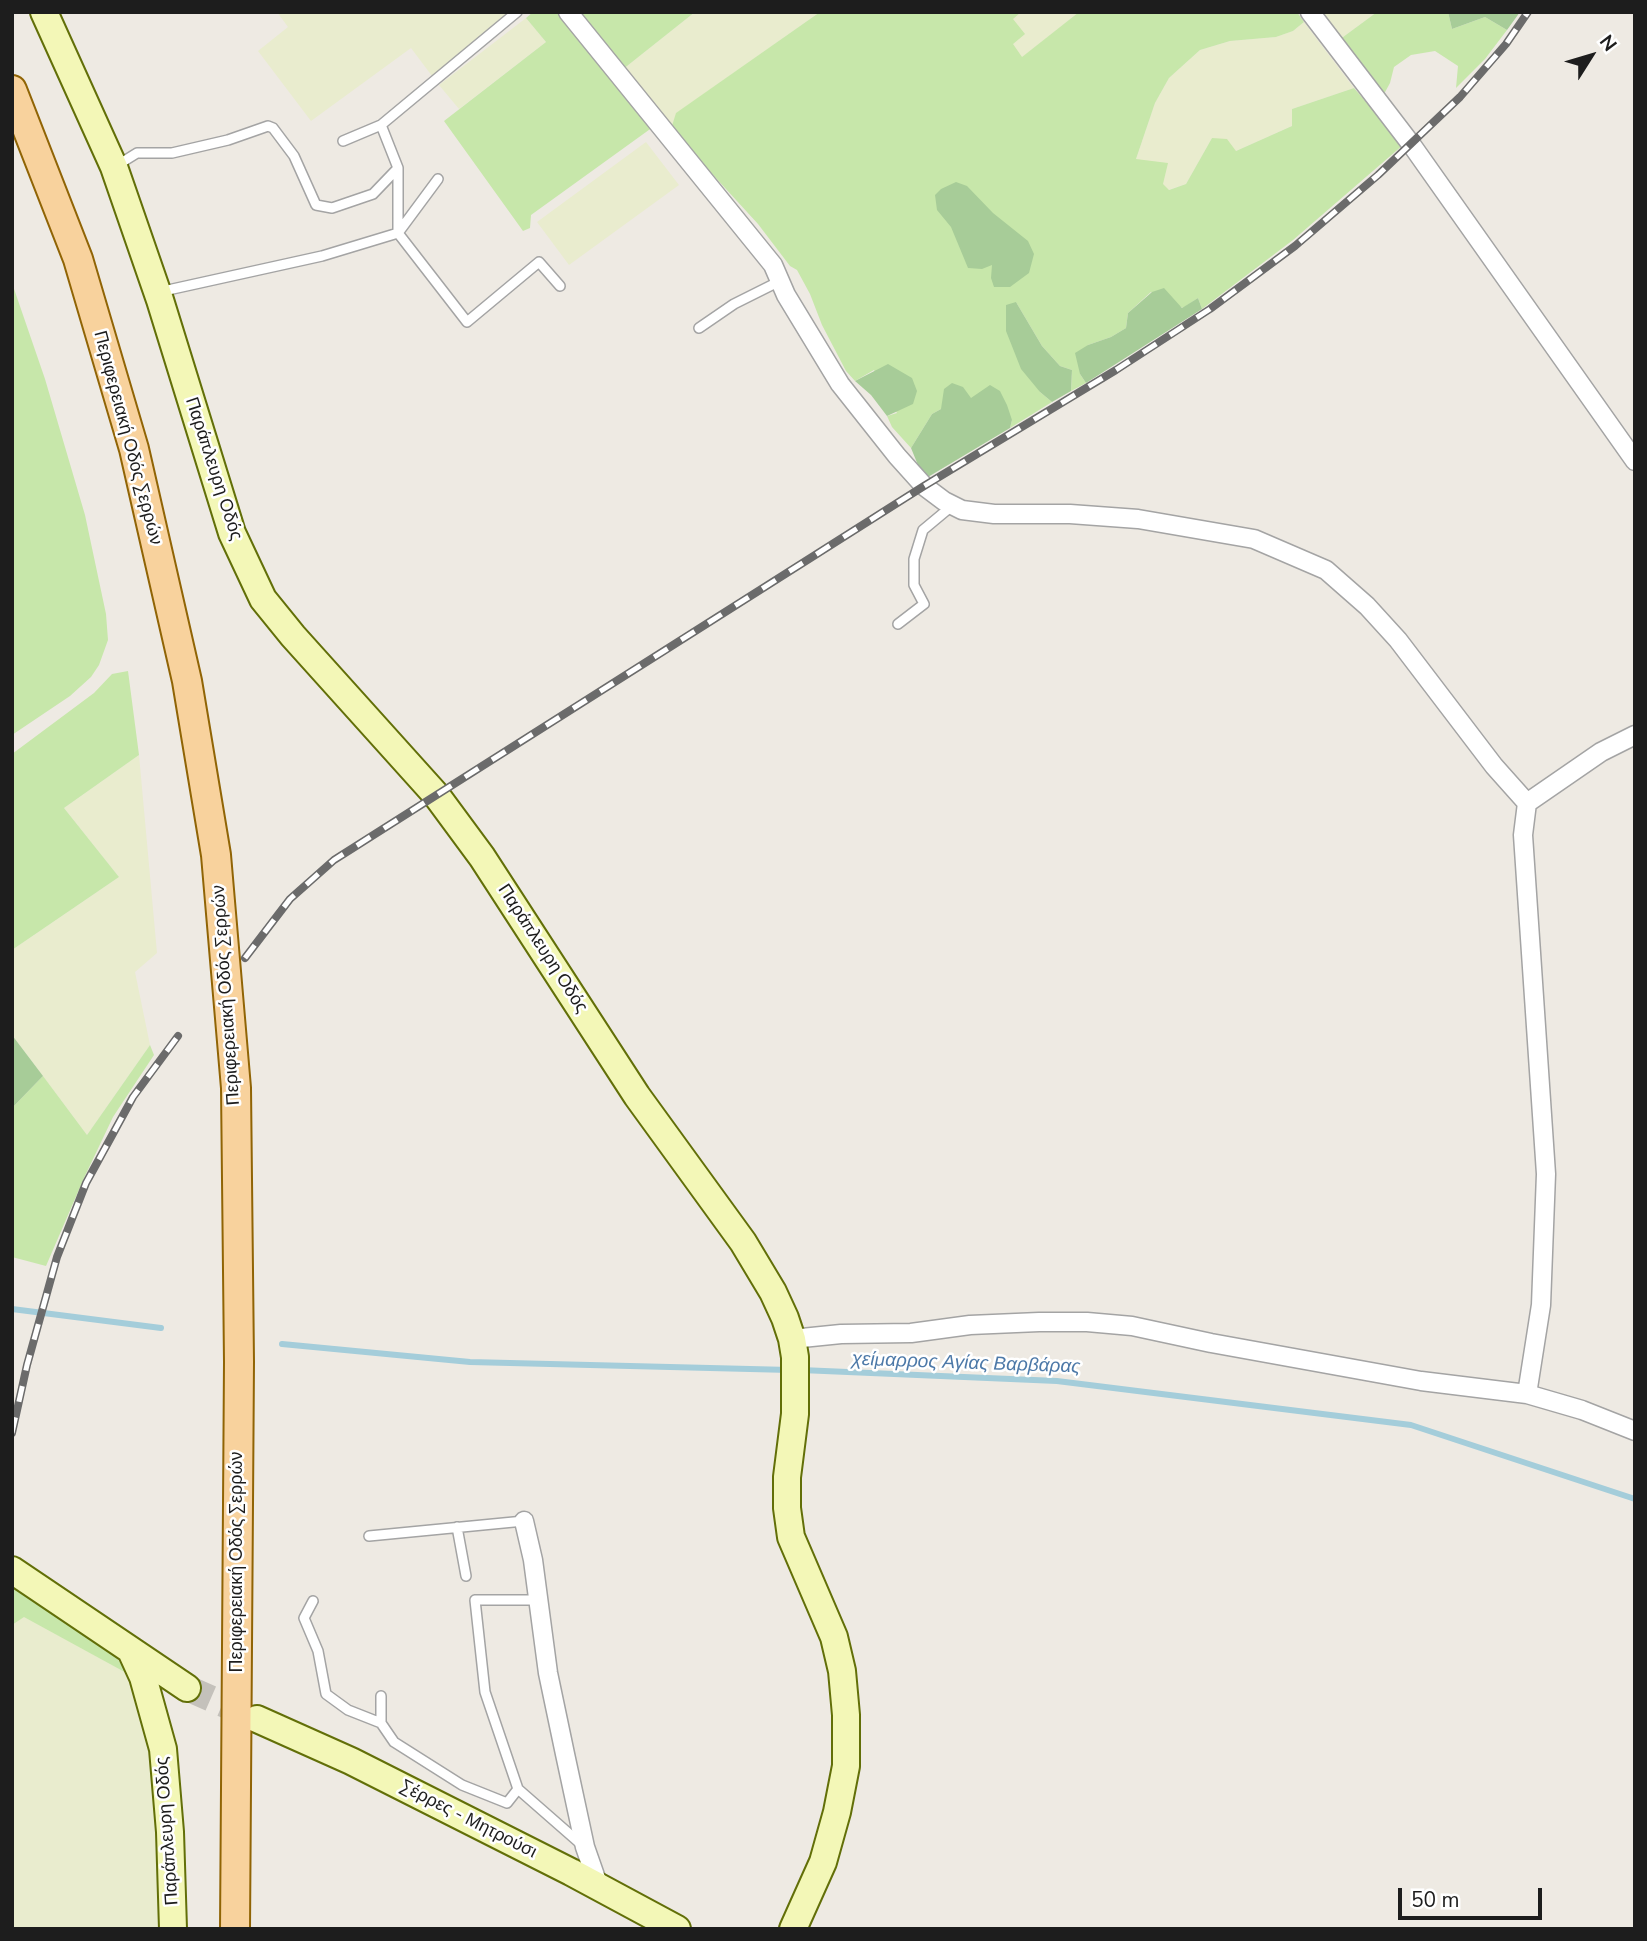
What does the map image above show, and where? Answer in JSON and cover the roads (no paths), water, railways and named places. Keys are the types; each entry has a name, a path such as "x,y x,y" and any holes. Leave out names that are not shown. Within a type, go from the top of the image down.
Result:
{"main road":[{"name":"Περιφερειακή Οδός Σερρών","path":"12,90 78,259 134,449 187,681 216,855 236,1088 239,1362 235,1929"}],"street":[{"name":"Παράπλευρη Οδός","path":"44,12 114,167 158,292 232,533 263,599 437,796 482,857 637,1096 743,1242 773,1292 794,1348 795,1414 787,1477 791,1537 834,1637 842,1671 846,1715 846,1766 838,1812 822,1862 793,1929"},
{"path":"568,12 773,265 840,384 924,486 961,510 994,514 1070,514 1138,519 1254,539 1326,570 1367,606 1398,640 1494,766 1527,803"},
{"path":"1310,12 1411,144 1635,461"},
{"path":"1527,1394 1541,1305 1546,1174 1523,835 1527,803 1601,752 1633,739"},
{"path":"794,1348 841,1334 911,1333 970,1325 1087,1322 1132,1326 1211,1343 1459,1387 1527,1394 1581,1410 1635,1431"},
{"path":"524,1521 534,1560 548,1673 585,1847 599,1887"},
{"path":"12,1570 187,1688"},
{"name":"Παράπλευρη Οδός","path":"132,1653 144,1677 163,1749 170,1832 173,1929"},
{"name":"Σέρρες - Μητρούσι","path":"257,1719 351,1761 677,1929"}],"lane":[{"path":"343,141 381,125 517,12"},
{"path":"381,125 398,168 398,233 467,322 539,262 560,286"},
{"path":"114,167 137,153 172,153 228,140 268,126 273,128 294,156 316,205 332,208 373,194 398,168"},
{"path":"158,292 322,256 398,233 438,179"},
{"path":"699,327 734,304 780,281"},
{"path":"898,624 923,604 914,585 914,559 923,530 953,505"},
{"path":"369,1536 524,1521"},
{"path":"457,1527 466,1576"},
{"path":"539,1600 474,1600 485,1692 518,1789 585,1847"},
{"path":"313,1601 303,1618 318,1651 326,1694 348,1710 381,1723 394,1742 462,1785 507,1803 518,1789"},
{"path":"381,1696 381,1723"}],"waterway":[{"name":"χείμαρρος Αγίας Βαρβάρας","path":"12,1309 161,1328"},
{"name":"χείμαρρος Αγίας Βαρβάρας","path":"282,1344 470,1362 790,1370"},
{"name":"χείμαρρος Αγίας Βαρβάρας","path":"801,1370 1057,1381 1411,1425 1635,1499"}],"tunnel":[{"path":"187,1688 255,1718"}],"railway":[{"path":"245,958 290,899 334,860 924,486 1116,370 1210,309 1295,246 1378,175 1460,97 1506,44 1528,12"},
{"path":"12,1433 27,1365 57,1257 86,1183 133,1097 178,1036"}]}
